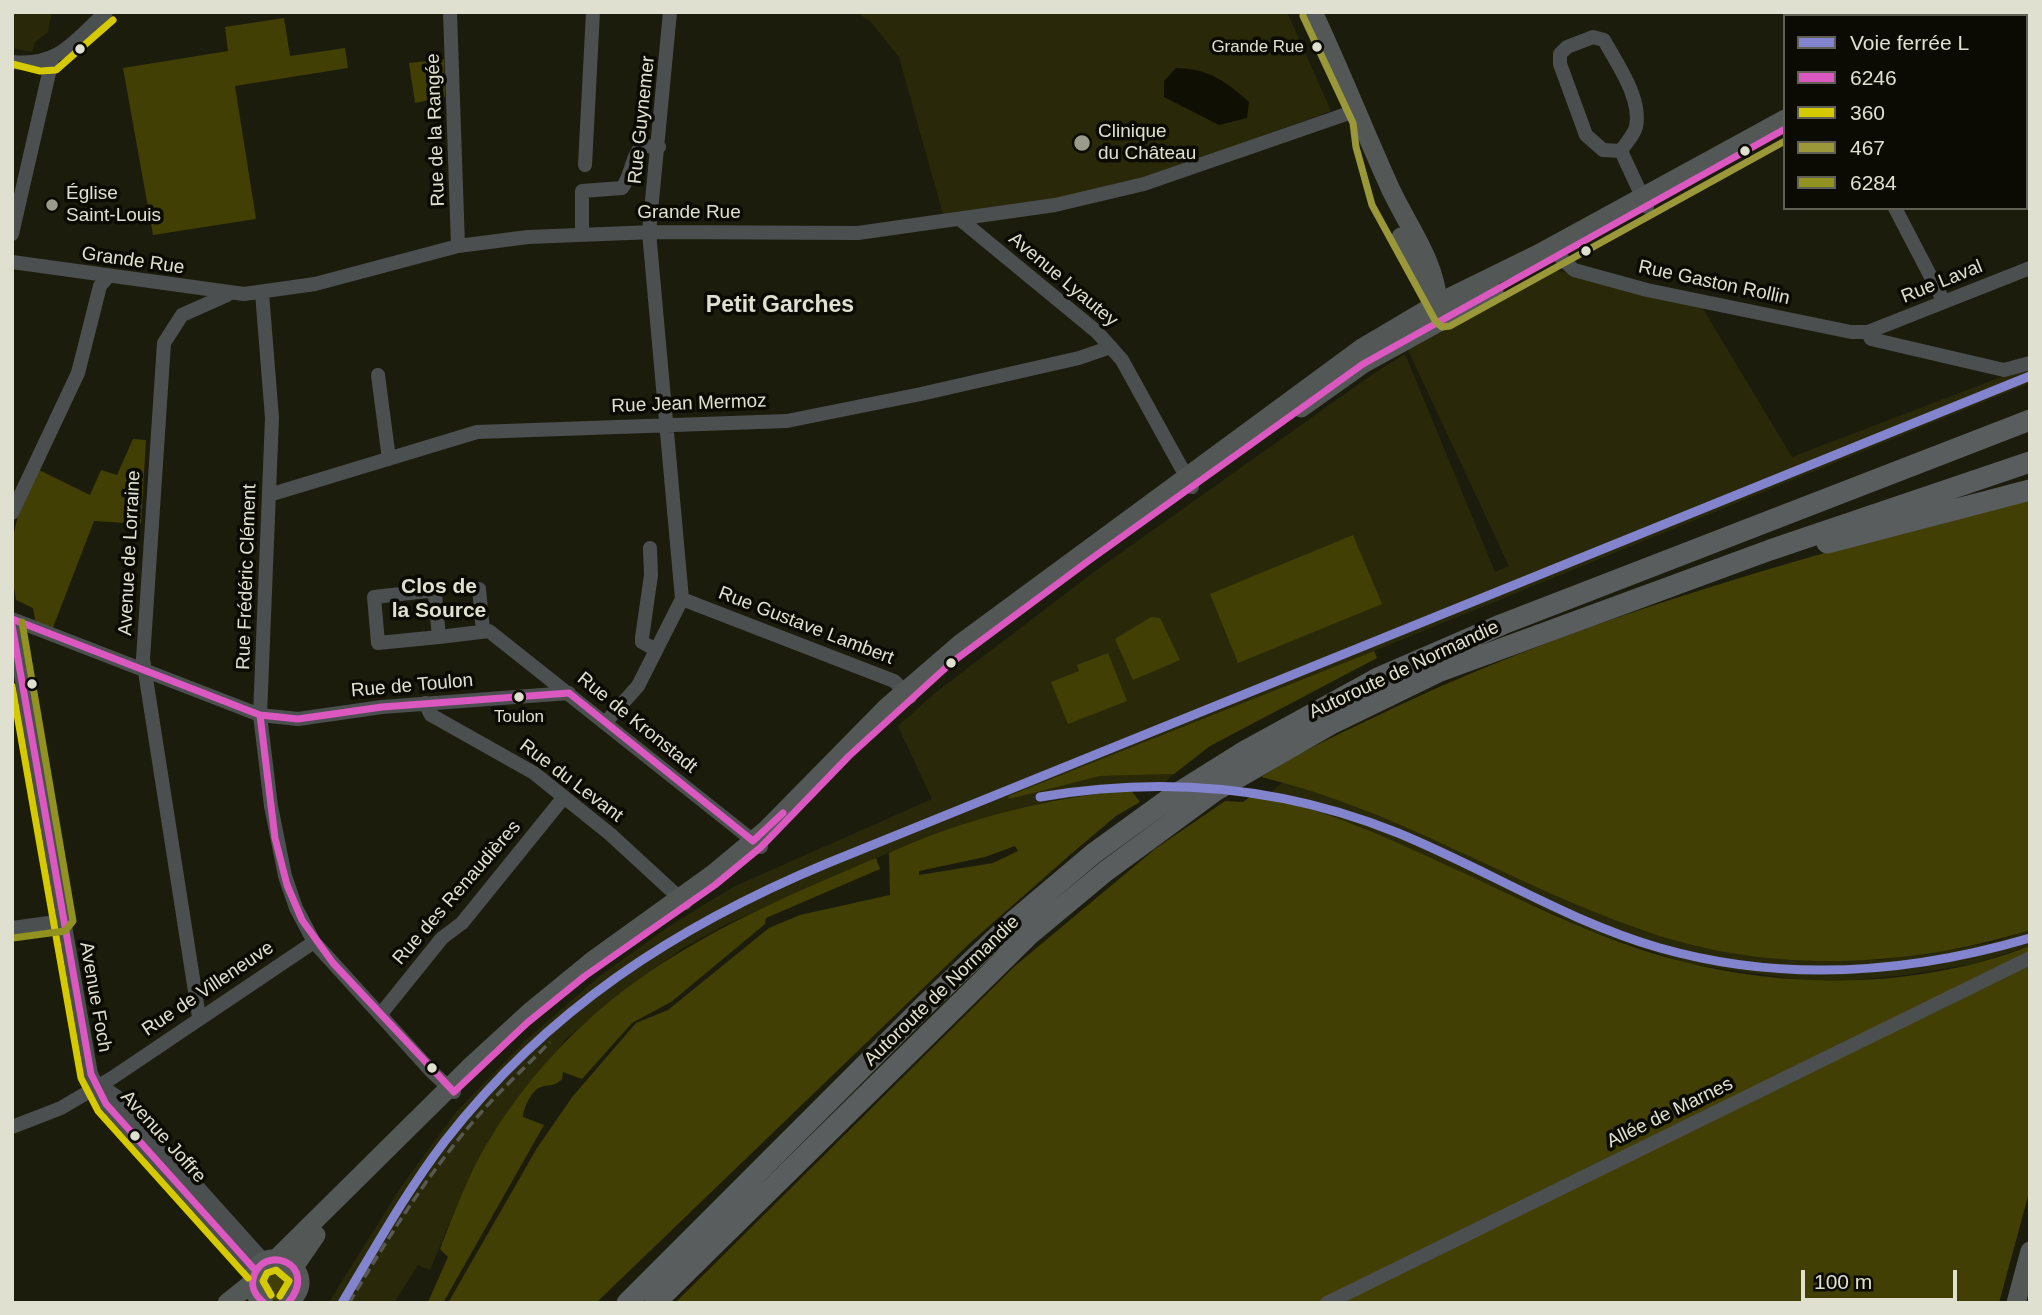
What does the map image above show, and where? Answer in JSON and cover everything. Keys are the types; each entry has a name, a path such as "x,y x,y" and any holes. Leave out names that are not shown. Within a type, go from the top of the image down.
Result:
{"highway":[{"name":"Autoroute de Normandie","path":"627,1303 923,1006 1016,919 1094,853 1170,799 1245,751 1378,678 1503,624 2030,420"},
{"name":"Autoroute de Normandie","path":"655,1303 1029,935 1106,871 1215,791 1333,723 1438,672 1770,550 2030,462"},
{"path":"1770,550 1793,552 2030,490"}],"main road":[{"path":"1313,12 1361,115 1366,145 1382,201 1421,278 1442,310"},
{"path":"227,1303 452,1090 527,1023 757,844 960,644 1384,343 1442,310 1559,256 1783,120"},
{"path":"1384,343 1404,323 1442,310 1471,289 1783,130"},
{"path":"294,1267 303,1252 358,1189 452,1090"},
{"path":"2016,1303 2030,1251"},
{"path":"262,1269 294,1267"},
{"path":"288,1303 299,1290 299,1277 294,1267"},
{"path":"261,1302 262,1269"}],"street":[{"path":"12,62 31,64 47,60 107,12"},
{"name":"Rue de la Rangée","path":"450,12 458,246"},
{"path":"585,165 593,12"},
{"name":"Rue Guynemer","path":"670,12 649,232 682,599"},
{"path":"1593,37 1604,40 1627,82 1635,109 1636,129 1621,151 1603,150 1586,135 1560,64 1560,54 1567,47 1593,37"},
{"path":"12,52 47,60"},
{"path":"12,234 47,60"},
{"name":"Grande Rue","path":"12,262 232,295 315,284 458,246 582,233 858,233 1055,205 1144,184 1361,115"},
{"path":"582,233 582,191 622,188 629,179 637,151 642,146 659,147"},
{"path":"1621,151 1645,202"},
{"path":"1896,210 1944,302"},
{"name":"Avenue Lyautey","path":"961,220 1097,332 1111,347 1122,360 1189,483"},
{"name":"Rue Gaston Rollin","path":"1559,256 1564,264 1574,270 1647,290 1851,332 1868,332"},
{"name":"Rue Laval","path":"1868,332 2030,268"},
{"path":"12,513 78,373 100,286 107,278"},
{"name":"Rue Frédéric Clément","path":"262,293 272,418 260,715 271,806 285,876 296,908 314,942 452,1090"},
{"name":"Avenue de Lorraine","path":"199,1017 144,672 164,343 182,315 219,297 232,295"},
{"path":"1868,332 1871,339 2004,370 2030,363"},
{"name":"Rue Jean Mermoz","path":"269,495 477,432 787,421 1079,358 1111,347"},
{"path":"378,374 389,459"},
{"path":"650,548 650,584 642,642 656,650"},
{"path":"439,636 435,594 428,591 374,597 378,643 486,631 479,589"},
{"path":"605,723 638,686 682,599"},
{"name":"Rue Gustave Lambert","path":"682,599 813,647 894,681 908,694"},
{"name":"Rue de Toulon","path":"12,619 260,715 298,719 425,704 569,693"},
{"name":"Avenue Foch","path":"12,624 87,1062 98,1084"},
{"name":"Rue de Kronstadt","path":"486,631 569,693 757,844"},
{"name":"Rue du Levant","path":"425,704 431,715 499,751 564,797 683,901"},
{"name":"Rue des Renaudières","path":"380,1015 442,938 462,923 564,797"},
{"path":"12,928 63,921"},
{"name":"Rue de Villeneuve","path":"12,1127 61,1108 98,1084 113,1078 199,1017 314,942"},
{"name":"Allée de Marnes","path":"1327,1303 2030,958"},
{"name":"Avenue Joffre","path":"98,1084 116,1096 262,1269"}],"shaded area":[{"path":"12,12 52,12 48,32 35,42 32,52 12,48"},
{"name":"Clinique du Château","path":"856,12 1287,12 1331,111 1151,176 1063,197 943,214 899,57 870,21"},
{"path":"1813,12 1941,12 1940,14"},
{"path":"284,18 290,56 345,48 348,68 235,86 256,219 153,235 123,68 228,51 225,27"},
{"path":"444,59 445,97 415,103 409,63"},
{"path":"1176,68 1207,73 1233,88 1249,102 1247,118 1219,125 1164,97 1164,81"},
{"path":"1555,270 1700,304 1792,457 2030,366 2030,383 1374,651 1008,796 1010,798 1100,776 1174,774 1158,789 1092,794 1045,802 968,823 902,847 727,924 683,948 634,983 566,1039 490,1138 461,1196 430,1270 418,1265 394,1303 329,1302 401,1187 457,1111 526,1040 600,976 668,927 733,887 932,799 898,726 935,693 1098,569 1405,354 1495,572 1509,566 1408,350"},
{"path":"133,439 146,440 141,524 94,521 52,630 36,624 33,608 16,600 12,547 17,518 37,469 90,495 101,470 117,475"},
{"path":"2030,497 2030,930 1933,953 1884,959 1834,961 1735,954 1687,944 1639,929 1545,891 1359,808 1261,777 1313,747 1402,704 1555,640 1633,612 1791,563"},
{"path":"1353,535 1382,604 1238,663 1210,594"},
{"path":"1151,617 1160,618 1180,660 1133,680 1115,639"},
{"path":"1374,651 1377,658 1210,746 1174,774 1100,776 1009,799 1008,796"},
{"path":"1108,653 1127,701 1068,724 1051,682 1079,671 1077,665"},
{"path":"1283,782 1314,790 1438,840 1576,904 1640,930 1702,948 1880,960 1990,943 2030,930 2030,946 1972,964 1855,980 1801,980 1689,964 1593,932 1357,825 1264,798"},
{"path":"1131,790 1140,802 1116,816 971,942 596,1303 448,1303 537,1148 573,1096 636,1023 668,1010 769,928 800,915 890,895 889,853 1008,811","holes":["1015,846 1018,851 993,863 919,875 919,871 985,857"]},
{"path":"1251,796 1307,808 1334,817 1412,849 1551,914 1639,949 1686,963 1785,978 1885,978 1934,972 1983,961 2030,946 2030,1189 1999,1303 675,1303 1015,966 1155,849 1225,801 1243,802"},
{"path":"876,858 880,869 766,918 765,924 671,1002 632,1023 582,1079 563,1072 562,1079 557,1083 534,1091 523,1117 544,1125 443,1303 428,1302 448,1257 440,1249 483,1150 529,1084 569,1038 613,999 660,965 709,936 817,883"},
{"path":"283,1266 295,1284 280,1301 268,1300 258,1279 265,1268"}],"railway":[{"path":"349,1303 442,1160 486,1106 550,1042"}],"rail line":[{"name":"L","path":"342,1303 391,1220 445,1141 526,1051 618,976 718,915 828,863 2030,376"},
{"name":"L","path":"1040,797 1131,787 1176,787 1266,795 1310,805 1398,833 1559,909 1626,937 1706,959 1753,966 1799,970 1892,966 1938,960 2030,938"}],"transit line":[{"name":"467","path":"1303,16 1353,123 1356,147 1372,205 1436,322 1442,327 1450,326 1783,142"},
{"name":"360","path":"12,64 40,71 56,70 113,20"},
{"name":"6246","path":"260,715 275,838 287,885 302,920 333,963 454,1092 527,1023 585,976 715,885 761,847 849,756 951,663 1091,559 1363,364 1783,130"},
{"name":"6246","path":"12,619 260,715 298,719 382,707 569,693 753,841 783,813"},
{"name":"6284","path":"13,938 65,931 73,921 22,622"},
{"name":"6246","path":"12,625 91,1074 106,1104 256,1271"},
{"name":"360","path":"12,686 81,1078 98,1111 248,1278"},
{"name":"6246","path":"264,1303 255,1292 253,1279 258,1268 266,1262 276,1260 286,1262 294,1268 298,1277 296,1289 288,1303"},
{"name":"360","path":"271,1295 263,1281 267,1273 276,1270 289,1281 280,1296"}],"place":[{"name":"Grande Rue","path":"1317,47"},
{"name":"Clinique du Château","path":"1082,143"},
{"name":"Église Saint-Louis","path":"52,205"},
{"name":"Toulon","path":"519,697"}],"district":[{"name":"Petit Garches","path":"780,306"},
{"name":"Clos de la Source","path":"439,599"}]}
